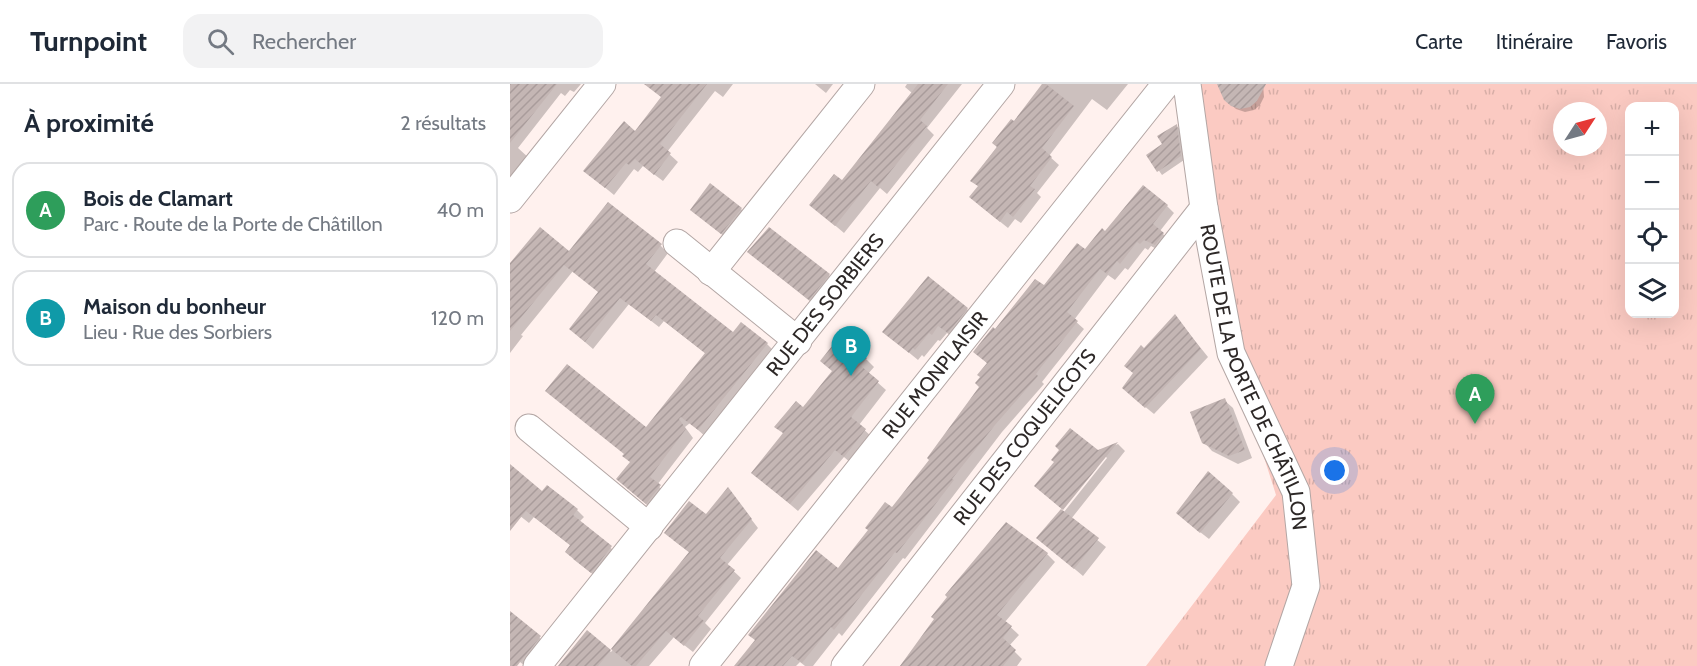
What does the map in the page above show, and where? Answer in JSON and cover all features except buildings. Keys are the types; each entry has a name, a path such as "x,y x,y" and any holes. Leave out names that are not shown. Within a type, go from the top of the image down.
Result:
{"street":[{"path":"510,200 602,84"},
{"path":"711,272 861,84"},
{"name":"RUE DES SORBIERS","path":"537,666 1001,84"},
{"name":"RUE MONPLAISIR","path":"704,666 1166,84"},
{"name":"ROUTE DE LA PORTE DE CHÂTILLON","path":"1187,84 1204,208 1231,353 1296,492 1306,586 1279,666"},
{"name":"RUE DES COQUELICOTS","path":"845,666 1204,208"},
{"path":"677,243 798,340"},
{"path":"529,428 649,527"}],"green space":[{"path":"1187,84 1697,84 1697,666 1146,666 1276,495 1231,353"}],"place":[{"name":"Maison du bonheur","path":"851,376"},
{"name":"Bois de Clamart","path":"1475,424"}]}
